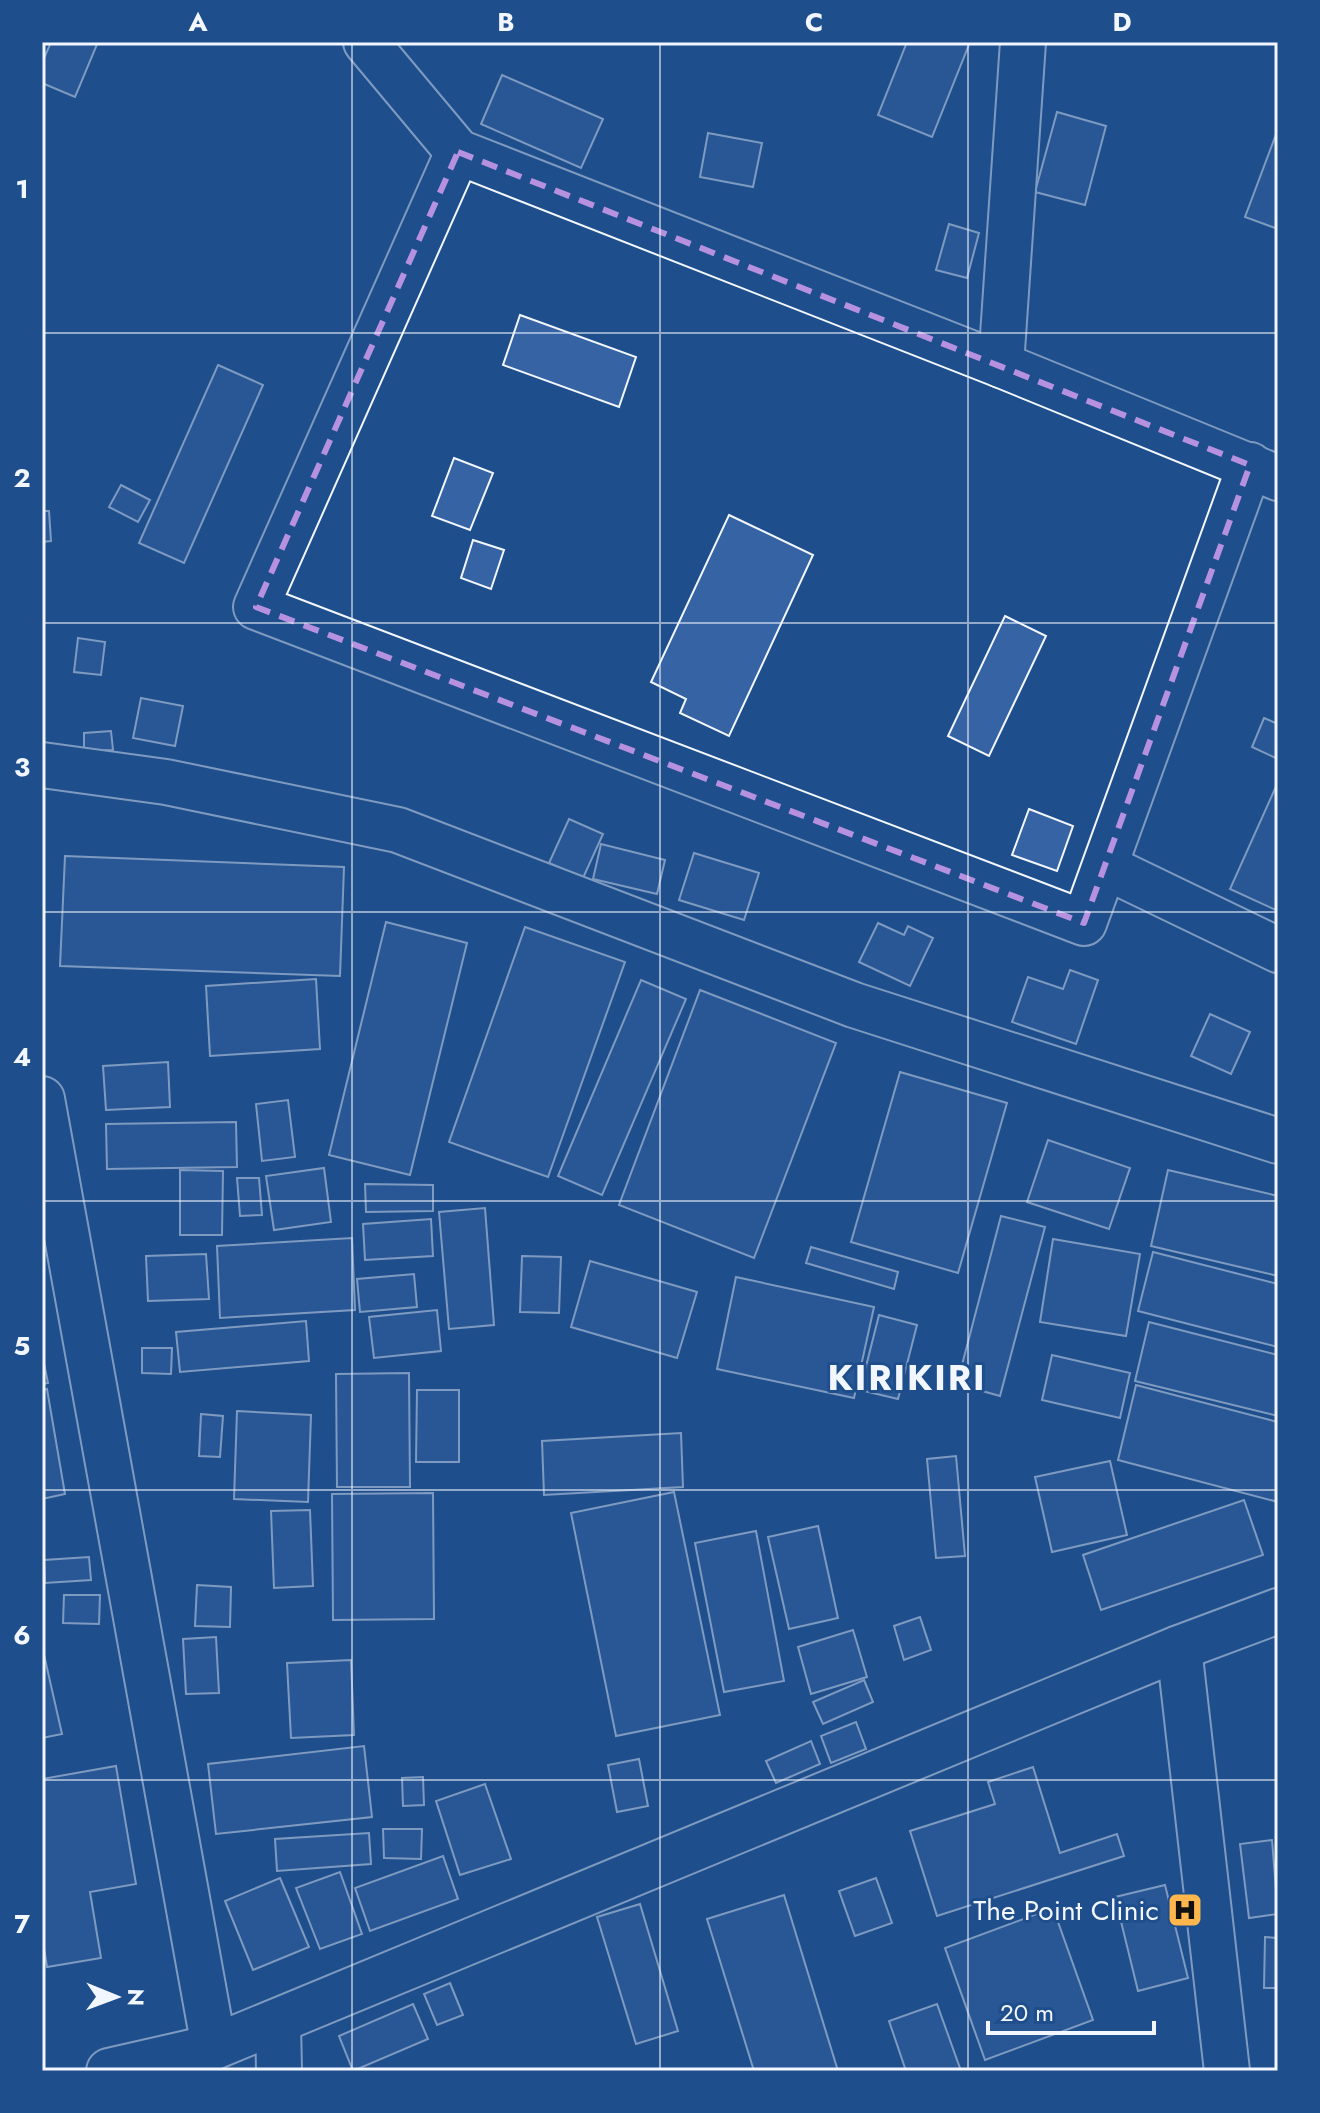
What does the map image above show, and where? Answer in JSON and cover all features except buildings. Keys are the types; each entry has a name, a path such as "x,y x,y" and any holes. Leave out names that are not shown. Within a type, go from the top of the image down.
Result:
{"street":[{"path":"366,42 458,152 1001,365 1264,472 1084,923 256,607 458,152"},
{"path":"1001,365 1023,42"},
{"path":"42,765 166,782 398,830 854,1005 1278,1141"},
{"path":"1106,867 1278,950"},
{"path":"42,1099 214,2047"},
{"path":"109,2071 214,2047 278,2022 1179,1648 1278,1611"},
{"path":"1179,1648 1227,2071"},
{"path":"278,2022 279,2071"}],"highlighted area":[{"path":"458,152 1250,465 1084,923 256,607"}],"place":[{"name":"The Point Clinic","path":"1185,1910"}],"district":[{"name":"KIRIKIRI","path":"907,1377"}]}
